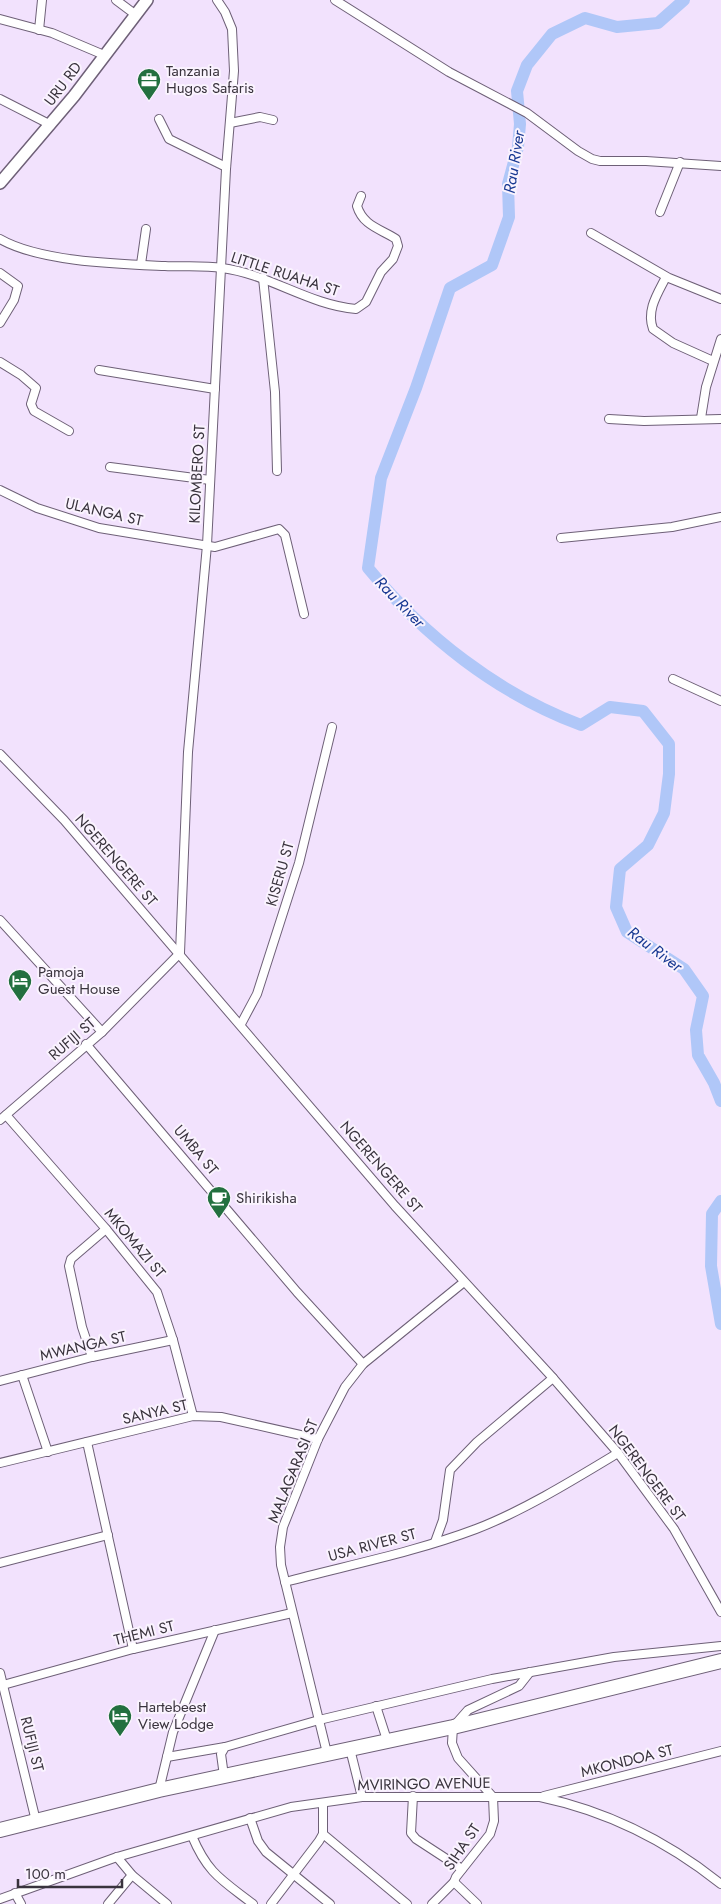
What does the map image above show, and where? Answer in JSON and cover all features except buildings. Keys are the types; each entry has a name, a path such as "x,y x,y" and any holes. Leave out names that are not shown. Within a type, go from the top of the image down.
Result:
{"highway":[{"path":"0,1830 159,1790 453,1727 721,1661"}],"street":[{"path":"39,30 42,0"},
{"path":"116,0 136,15"},
{"name":"URU RD","path":"0,183 50,125 147,0"},
{"name":"KILOMBERO ST","path":"180,953 188,752 207,545 226,167 234,71 233,39 228,19 217,0"},
{"path":"336,0 433,62 501,97 527,113 578,152 592,159 600,161 680,162 721,166"},
{"path":"0,19 39,30 104,55"},
{"path":"0,98 50,125"},
{"path":"230,123 260,117 273,120"},
{"path":"159,119 169,139 226,167"},
{"path":"660,212 680,162"},
{"name":"LITTLE RUAHA ST","path":"0,239 22,248 69,258 221,268 263,278 311,298 346,308 360,308 366,302 381,272 393,259 398,246 396,239 379,232 362,216 357,206 361,196"},
{"path":"141,264 146,229"},
{"path":"591,233 666,277 721,299"},
{"path":"0,273 18,286 16,295 0,323"},
{"path":"666,277 652,308 650,321 652,329 673,342 713,361"},
{"path":"263,278 275,392 277,471"},
{"path":"702,418 713,361 721,339"},
{"path":"0,362 36,388 31,404 34,411 69,430"},
{"path":"99,370 215,389"},
{"path":"609,418 644,421 721,418"},
{"path":"110,467 210,480"},
{"name":"ULANGA ST","path":"0,490 37,508 99,528 207,545 222,546 281,530 285,535 304,614"},
{"path":"561,538 672,527 721,517"},
{"path":"673,679 721,701"},
{"name":"KISERU ST","path":"240,1024 258,994 299,863 332,727"},
{"name":"NGERENGERE ST","path":"0,754 64,820 395,1206 553,1378 618,1453 674,1529 721,1612"},
{"path":"0,920 102,1032"},
{"name":"RUFIJI ST","path":"3,1117 102,1032 180,953"},
{"name":"UMBA ST","path":"86,1044 297,1292 363,1364"},
{"name":"MKOMAZI ST","path":"3,1117 106,1229 157,1292 173,1340 193,1416"},
{"path":"92,1357 80,1319 68,1266 71,1259 106,1229"},
{"name":"MALAGARASI ST","path":"327,1753 285,1582 280,1547 283,1527 318,1439 345,1387 363,1364 464,1282"},
{"name":"MWANGA ST","path":"0,1381 92,1357 173,1340"},
{"path":"22,1375 48,1452"},
{"name":"USA RIVER ST","path":"285,1582 435,1542 443,1520 450,1470 477,1442 553,1378"},
{"name":"SANYA ST","path":"0,1463 193,1416 222,1417 318,1439"},
{"path":"87,1442 134,1650"},
{"path":"435,1542 503,1517 618,1453"},
{"path":"0,1563 108,1535"},
{"name":"THEMI ST","path":"3,1685 134,1650 292,1613"},
{"path":"159,1790 173,1732 215,1630"},
{"path":"167,1757 225,1747 319,1720 530,1672 614,1657 721,1646"},
{"path":"493,1797 458,1758 452,1743 453,1727 468,1710 518,1686 530,1672"},
{"name":"RUFIJI ST","path":"0,1673 36,1821"},
{"path":"376,1706 387,1740"},
{"path":"224,1776 221,1754 225,1747"},
{"path":"350,1749 362,1797"},
{"name":"MKONDOA ST","path":"540,1797 721,1751"},
{"path":"413,1796 411,1833 416,1839 462,1869"},
{"name":"MVIRINGO AVENUE","path":"0,1899 117,1857 250,1818 290,1807 362,1797 540,1797 566,1802 607,1816 643,1832 696,1864 721,1884"},
{"name":"SIHA ST","path":"477,1904 454,1882 490,1834 494,1821 493,1797"},
{"path":"271,1904 322,1834 323,1803"},
{"path":"250,1818 258,1841 266,1852 330,1904"},
{"path":"322,1834 407,1904"},
{"path":"192,1836 202,1859 215,1875 253,1904"},
{"path":"117,1857 132,1875 167,1904"},
{"path":"108,1904 132,1875"},
{"path":"432,1904 454,1882"},
{"path":"15,1893 20,1904"}],"waterway":[{"name":"Rau River","path":"684,0 658,23 617,27 585,18 552,34 527,65 517,91 520,124 518,147 508,184 509,217 492,265 450,288 416,388 381,478 368,568 413,617 438,639 492,680 521,697 581,725 610,707 643,711 669,744 669,774 664,813 648,845 620,869 616,907 627,932 684,969 703,996 696,1030 698,1055 714,1083 721,1101"},
{"name":"Rau River","path":"721,1201 712,1214 711,1266 721,1324"}],"place":[{"name":"Tanzania Hugos Safaris","path":"149,101"},
{"name":"Pamoja Guest House","path":"20,1002"},
{"name":"Shirikisha","path":"219,1219"},
{"name":"Hartebeest View Lodge","path":"120,1737"}]}
